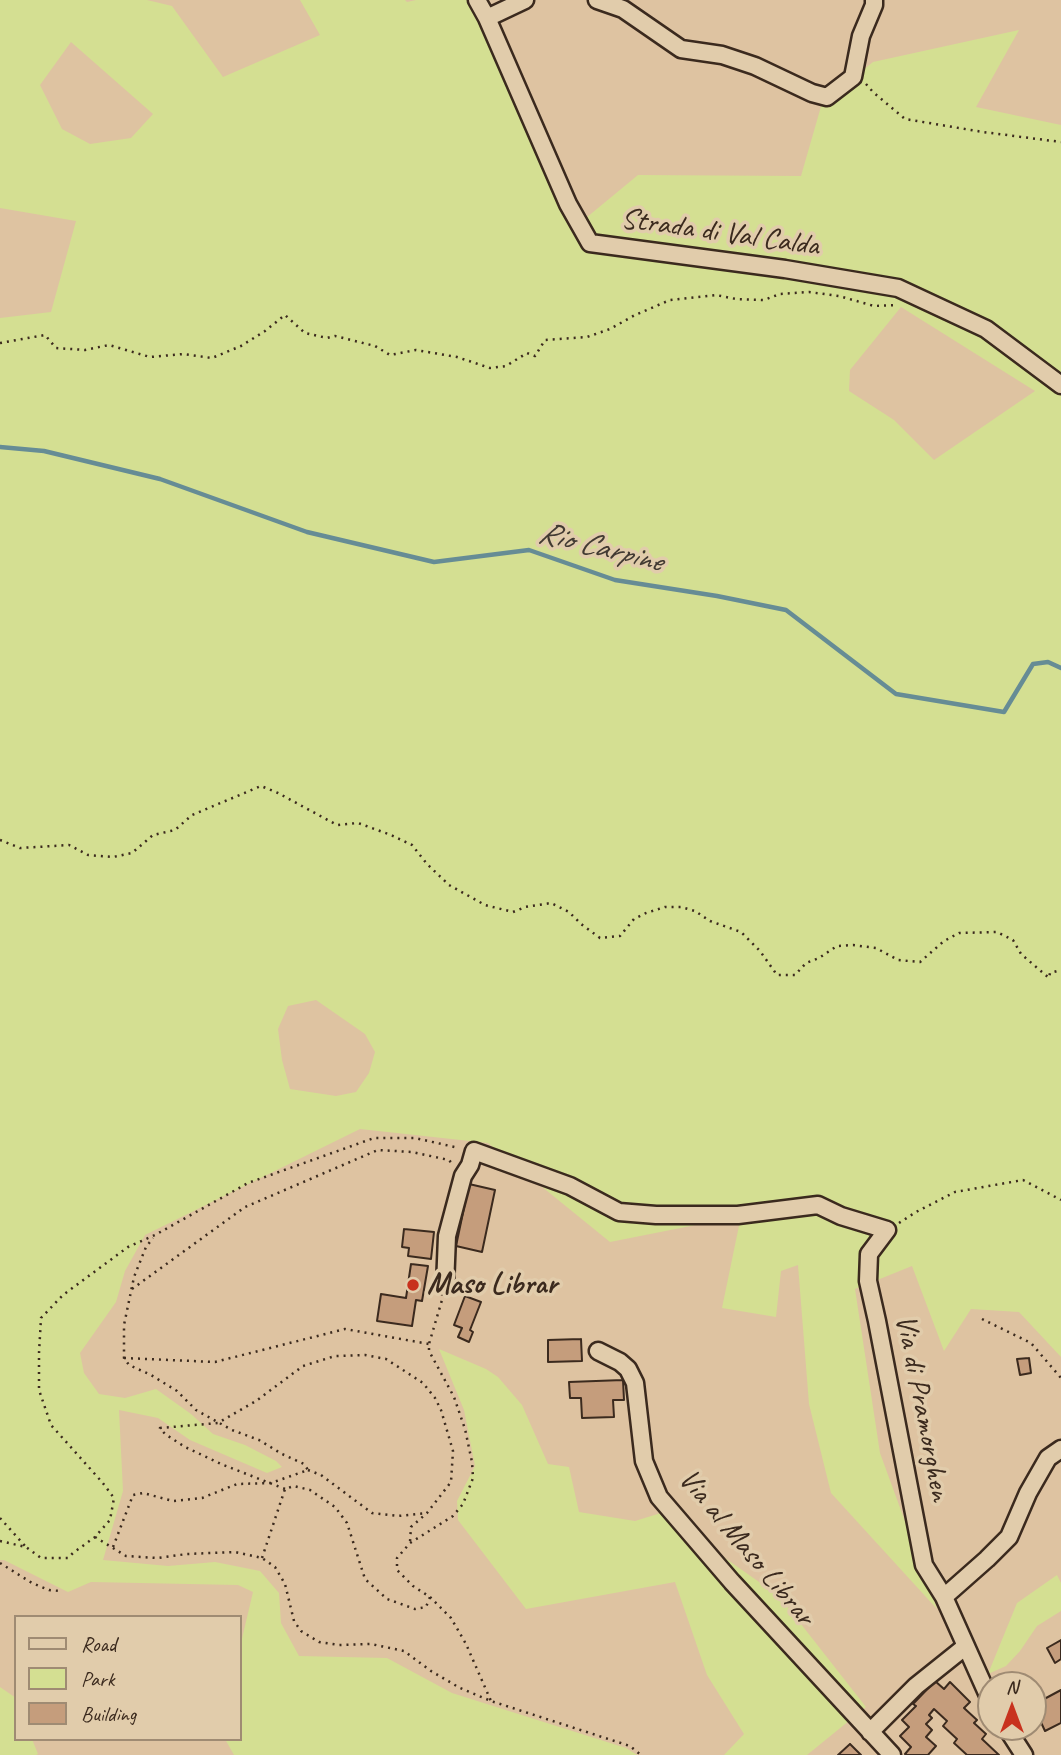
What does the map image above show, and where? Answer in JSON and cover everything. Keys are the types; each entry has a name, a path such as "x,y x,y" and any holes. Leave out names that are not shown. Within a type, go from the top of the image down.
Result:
{"street":[{"path":"477,0 487,18 524,0"},
{"path":"597,0 623,9 681,49 722,55 827,97 853,77 862,36 874,0"},
{"name":"Strada di Val Calda","path":"487,18 568,204 590,243 785,269 898,288 986,329 1061,385"},
{"path":"445,1286 447,1236 463,1176 474,1151 569,1186 619,1212 738,1214 818,1205 841,1216 887,1230"},
{"name":"Via di Pramorghen","path":"887,1230 869,1254 868,1281 924,1565 943,1597 977,1671"},
{"name":"Via al Maso Librar","path":"598,1351 620,1362 628,1369 635,1383 644,1461 659,1497 732,1582 892,1755"},
{"path":"943,1597 1009,1537 1028,1493 1048,1458 1061,1449"},
{"path":"870,1732 916,1686 966,1646"}],"path":[{"path":"855,70 873,93 905,119 1061,142"},
{"path":"0,343 45,335 56,348 85,351 109,345 150,357 184,354 212,358 241,346 285,315 305,333 327,338 335,336 375,346 390,355 415,351 457,356 490,368 506,366 527,353 535,356 545,340 587,337 670,300 716,295 764,300 780,294 809,292 839,296 874,306 904,306"},
{"path":"0,840 20,848 68,845 88,855 113,857 132,853 153,835 175,830 192,815 261,786 337,824 358,823 412,845 449,885 485,905 513,912 524,907 551,903 569,912 600,937 620,936 634,919 646,913 665,907 681,907 741,932 760,951 777,975 795,975 806,963 837,946 876,948 898,960 920,962 944,941 959,933 997,932 1013,940 1021,954 1049,978 1051,973 1061,970"},
{"path":"0,1518 26,1547 41,1558 68,1558 95,1537 110,1520 114,1498 103,1482 51,1425 38,1390 41,1318 63,1295 128,1247 155,1235 248,1183 374,1138 415,1138 474,1151"},
{"path":"132,1289 245,1207 378,1150 449,1160 463,1176"},
{"path":"887,1230 955,1192 1023,1180 1061,1200"},
{"path":"155,1235 146,1247 134,1277 124,1325 124,1358 129,1365 152,1375 177,1391 196,1410 218,1423 259,1440 304,1464 308,1470 321,1475 372,1513 398,1516 428,1513"},
{"path":"445,1286 429,1351 454,1397 465,1429 473,1478 463,1504 453,1516 410,1543 397,1558 397,1570 451,1618 466,1643 491,1701"},
{"path":"982,1319 1031,1343 1061,1378"},
{"path":"124,1358 215,1362 345,1329 429,1344"},
{"path":"410,1543 411,1527 428,1513 452,1482 453,1451 441,1409 435,1398 423,1383 386,1359 365,1355 335,1356 303,1366 256,1401 218,1423 160,1428 185,1447 220,1464 285,1489 294,1486 310,1490 335,1507 347,1523 365,1579 387,1599 415,1609 426,1607 430,1597"},
{"path":"112,1548 133,1495 143,1493 173,1501 202,1498 237,1484 271,1483 308,1470"},
{"path":"262,1558 285,1489"},
{"path":"95,1537 126,1556 156,1558 235,1552 262,1558 275,1567 285,1584 293,1621 302,1631 319,1642 339,1645 371,1644 404,1651 460,1688 491,1701 630,1746 641,1755"},
{"path":"0,1541 26,1547"},
{"path":"0,1563 32,1583 60,1591"}],"green space":[{"path":"0,0 147,0 172,6 223,77 320,35 300,0 475,0 575,227 638,175 801,176 822,103 873,62 1019,30 976,107 1061,125 1061,1357 1019,1312 971,1309 944,1351 912,1266 855,1289 880,1453 937,1609 831,1493 809,1404 798,1265 781,1271 776,1317 722,1308 741,1216 610,1242 488,1143 360,1129 145,1235 125,1271 116,1302 80,1353 84,1373 99,1394 125,1398 156,1389 213,1434 245,1445 282,1467 267,1473 190,1440 158,1418 119,1410 123,1491 103,1560 168,1566 215,1562 260,1571 279,1593 281,1623 299,1656 387,1658 452,1693 626,1748 637,1755 234,1755 226,1741 242,1741 242,1639 253,1592 238,1585 91,1582 68,1592 0,1560 0,318 51,312 76,221 0,208","holes":["71,42 153,114 131,138 90,144 62,129 40,85","901,307 1035,391 934,460 894,420 849,391 850,370","316,1000 365,1034 375,1052 369,1073 356,1092 336,1096 290,1089 282,1060 278,1029 288,1006"]},
{"path":"439,1349 498,1377 522,1405 548,1464 569,1467 579,1512 635,1521 661,1513 779,1596 866,1707 807,1755 724,1755 744,1734 707,1675 675,1582 526,1609 458,1520 457,1501 475,1466 464,1410"},
{"path":"1057,1575 1061,1583 1061,1611 1037,1626 1006,1666 989,1671 1017,1603"},
{"path":"0,1687 14,1697 14,1741 33,1741 38,1754 0,1755"}],"building":[{"path":"469,1184 495,1190 482,1252 456,1246"},
{"path":"404,1229 434,1232 431,1259 408,1256 409,1248 402,1247"},
{"path":"411,1264 428,1266 422,1301 416,1300 412,1326 377,1321 381,1294 406,1298"},
{"path":"465,1296 481,1302 470,1330 473,1332 469,1342 458,1337 462,1328 454,1325"},
{"path":"581,1339 582,1361 548,1362 548,1340"},
{"path":"1029,1358 1031,1373 1020,1375 1017,1359"},
{"path":"623,1380 624,1400 613,1400 614,1417 582,1418 581,1398 570,1398 569,1382"},
{"path":"1061,1640 1061,1659 1055,1663 1047,1648"},
{"path":"935,1681 944,1689 950,1682 970,1702 964,1708 977,1720 974,1723 977,1726 977,1741 984,1741 999,1755 967,1755 954,1743 957,1739 943,1726 947,1721 934,1709 929,1715 932,1718 926,1724 932,1730 926,1737 936,1746 928,1755 905,1754 911,1747 900,1736 909,1727 902,1720 916,1706 913,1704"},
{"path":"1061,1690 1061,1723 1047,1730 1047,1698"},
{"path":"850,1744 861,1755 838,1755"}],"waterway":[{"name":"Rio Carpine","path":"0,447 44,451 160,479 307,532 434,562 529,550 615,580 786,610 896,694 1004,712 1033,664 1048,662 1061,668"}],"place":[{"name":"Maso Librar","path":"413,1285"}]}
